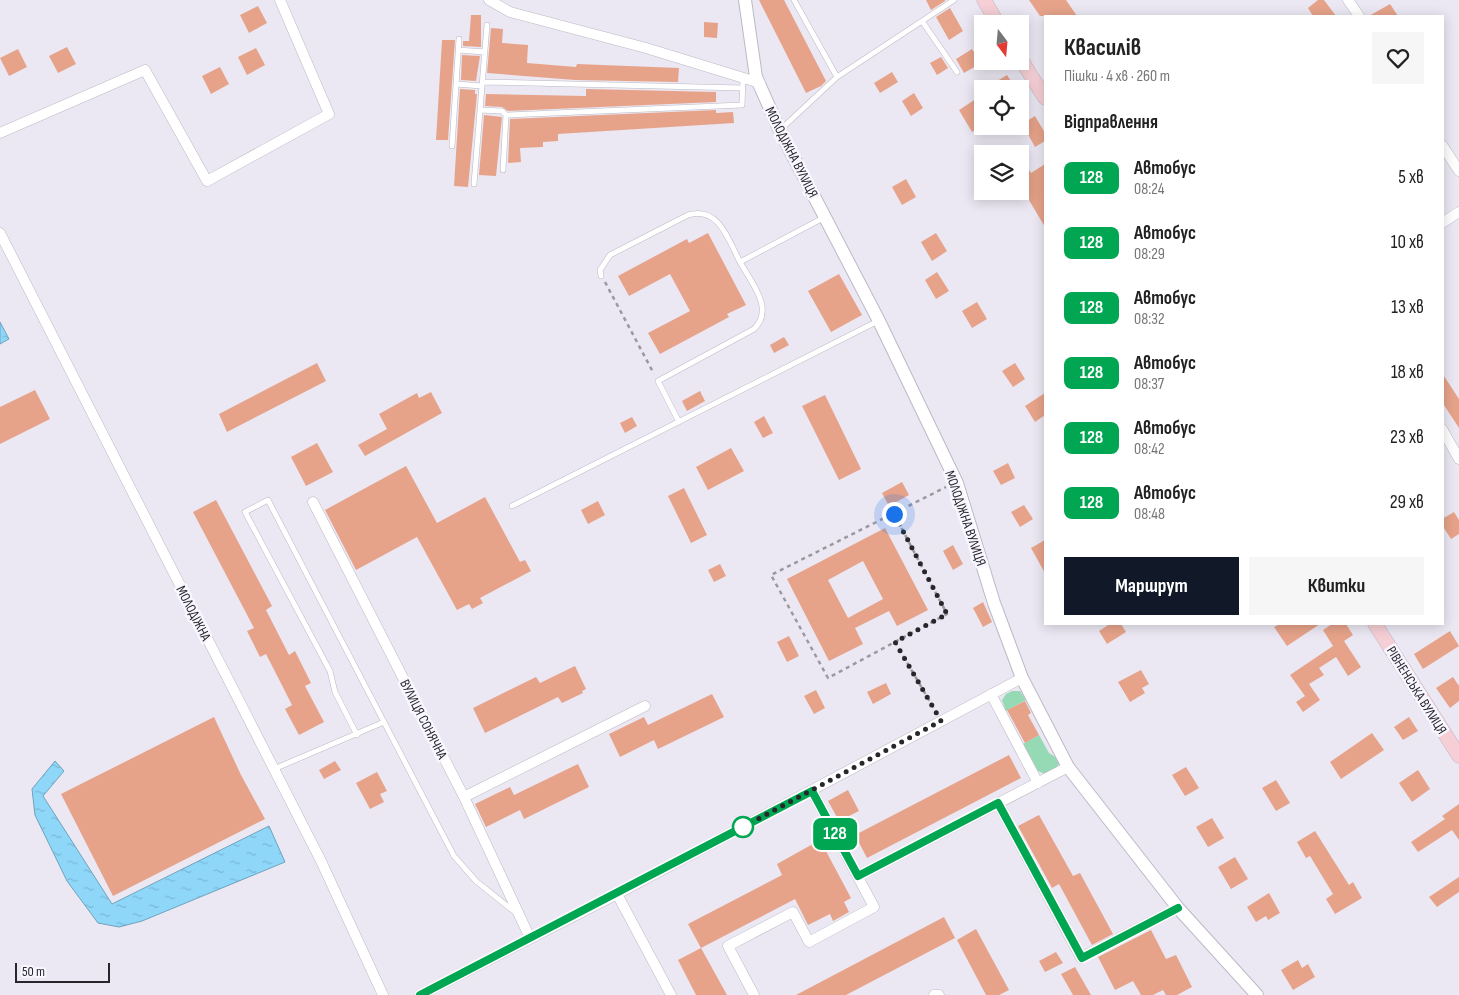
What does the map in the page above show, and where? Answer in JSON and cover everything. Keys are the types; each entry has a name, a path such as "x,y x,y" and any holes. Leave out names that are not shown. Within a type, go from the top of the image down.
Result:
{"main road":[{"path":"984,0 993,15"},
{"path":"1028,70 1044,96"},
{"name":"РІВНЕНСЬКА ВУЛИЦЯ","path":"1376,625 1459,756"}],"street":[{"path":"0,132 145,70 207,181 329,114 280,0"},
{"path":"489,0 510,12 646,48 743,83 760,83"},
{"name":"МОЛОДІЖНА ВУЛИЦЯ","path":"746,0 756,77 780,131 879,321 956,482 994,604 1022,678 1068,768 1178,908 1257,995"},
{"path":"1348,0 1358,15"},
{"path":"1444,148 1459,171"},
{"path":"1444,222 1459,212"},
{"name":"МОЛОДІЖНА","path":"0,234 321,861 383,995"},
{"path":"1444,433 1459,459"},
{"name":"ВУЛИЦЯ СОНЯЧНА","path":"313,502 464,797 530,938"},
{"path":"420,995 617,894 1022,678"},
{"path":"991,694 1038,783"},
{"path":"464,797 645,706"},
{"path":"858,876 1068,768"},
{"path":"754,995 728,946 793,912 809,942 874,907 812,791"},
{"path":"998,803 1082,958 1178,908"},
{"path":"617,894 671,995"}],"lane":[{"path":"794,0 837,77"},
{"path":"780,131 837,77 954,0"},
{"path":"922,21 957,72"},
{"path":"474,184 487,25"},
{"path":"452,146 459,39"},
{"path":"458,50 485,52"},
{"path":"456,84 743,83 742,105 506,115 502,111 480,110"},
{"path":"503,170 506,115"},
{"path":"601,276 600,270 610,256 688,215 698,212 708,214 716,220 740,262 764,309 761,323 754,329 658,381 679,422"},
{"path":"740,262 825,217"},
{"path":"512,506 879,321"},
{"path":"357,735 335,692 330,671 245,512 268,500 454,856 476,881 519,916"},
{"path":"274,768 357,735 384,722"}],"path":[{"path":"601,276 658,381"},
{"path":"894,514 947,614 828,678 771,575 956,482"},
{"path":"895,642 941,721"}],"green space":[{"path":"1012,691 1020,691 1026,700 1006,711 1002,700 1006,694"},
{"path":"1039,735 1049,753 1057,758 1059,764 1055,769 1045,774 1038,771 1023,744"}],"water":[{"path":"0,322 9,339 0,344"},
{"path":"55,761 64,771 43,796 112,904 269,826 285,862 142,921 119,927 98,923 67,881 35,815 32,789"}],"building":[{"path":"759,0 784,0 826,81 821,86 806,93"},
{"path":"926,0 945,0 945,1 931,10"},
{"path":"1029,0 1066,0 1076,15 1044,15 1040,16"},
{"path":"1318,0 1324,0 1335,15 1312,15 1308,8"},
{"path":"1390,4 1397,15 1371,15"},
{"path":"258,6 267,23 249,33 240,15"},
{"path":"950,8 963,31 949,40 936,17"},
{"path":"471,15 481,15 481,47 463,46 463,41 469,41"},
{"path":"704,22 718,23 717,38 704,37"},
{"path":"491,28 503,29 502,43 528,45 527,63 576,67 577,64 679,68 678,82 575,80 487,73"},
{"path":"442,40 455,40 448,140 436,140"},
{"path":"67,47 76,64 58,73 49,56"},
{"path":"256,48 265,65 247,75 238,57"},
{"path":"18,49 27,67 9,76 0,58"},
{"path":"972,49 974,52 974,67 964,73 956,59"},
{"path":"462,55 480,56 476,81 461,80"},
{"path":"941,57 948,68 937,75 930,63"},
{"path":"220,67 229,84 211,94 202,76"},
{"path":"892,72 898,82 880,93 874,83"},
{"path":"1007,75 1010,80 999,80"},
{"path":"460,89 475,90 475,94 477,94 468,187 454,186"},
{"path":"586,89 716,92 716,102 508,111 502,107 485,106 486,94 586,96"},
{"path":"914,93 923,108 911,116 902,101"},
{"path":"974,100 974,131 972,132 959,110"},
{"path":"716,110 716,113 733,112 734,123 558,134 558,141 543,142 543,147 520,148 521,162 508,163 510,119"},
{"path":"484,115 502,117 496,176 479,175"},
{"path":"1035,116 1044,131 1044,142 1035,147 1028,135 1029,120"},
{"path":"1044,165 1044,225 1029,200 1029,170 1031,173"},
{"path":"906,179 916,197 902,205 892,187"},
{"path":"708,233 746,305 727,314 729,317 660,354 648,333 690,311 670,274 629,296 618,276 687,239 689,243"},
{"path":"936,233 947,251 932,261 921,242"},
{"path":"937,272 949,291 936,299 925,280"},
{"path":"839,274 862,315 831,332 808,291"},
{"path":"977,302 987,319 972,328 962,311"},
{"path":"784,337 789,345 774,353 770,345"},
{"path":"317,363 326,381 227,432 219,414"},
{"path":"1015,363 1025,379 1013,387 1002,371"},
{"path":"1444,376 1459,399 1459,428 1444,405"},
{"path":"35,390 50,419 0,444 0,407"},
{"path":"700,391 705,401 687,411 682,401"},
{"path":"431,392 442,413 365,456 358,445 387,429 379,414 417,393 419,398"},
{"path":"1044,394 1044,416 1035,422 1025,406"},
{"path":"825,395 861,469 839,480 802,406"},
{"path":"764,416 773,433 763,438 754,422"},
{"path":"632,417 637,426 625,433 620,423"},
{"path":"317,443 333,472 306,486 291,457"},
{"path":"731,448 744,471 708,490 696,467"},
{"path":"1008,463 1015,478 1001,485 993,471"},
{"path":"406,466 437,523 485,497 520,562 525,560 531,571 480,598 483,603 472,609 469,604 457,610 417,537 356,570 325,510"},
{"path":"902,482 909,495 889,506 882,493"},
{"path":"684,488 707,535 691,543 668,496"},
{"path":"216,500 272,606 266,610 289,655 295,651 311,683 305,686 324,722 299,735 285,709 292,705 266,654 260,657 247,631 254,628 193,512"},
{"path":"598,501 605,515 588,524 581,510"},
{"path":"1024,505 1033,519 1020,527 1011,512"},
{"path":"1454,512 1459,520 1459,534 1451,539 1444,528 1444,518"},
{"path":"885,528 928,610 897,626 889,611 855,628 863,644 829,661 787,579","holes":["863,561 883,599 848,618 828,580"]},
{"path":"1044,541 1044,571 1031,548"},
{"path":"953,545 963,564 953,570 943,551"},
{"path":"720,564 726,576 714,582 708,570"},
{"path":"983,602 992,622 983,627 973,608"},
{"path":"1108,625 1122,625 1126,632 1107,644 1099,631"},
{"path":"1278,625 1318,625 1287,646 1274,627"},
{"path":"1330,625 1347,625 1353,635 1344,641 1361,667 1348,676 1336,657 1319,668 1324,675 1309,684 1320,700 1303,712 1296,702 1305,696 1290,675 1333,646 1323,630"},
{"path":"1450,631 1459,646 1423,669 1414,654"},
{"path":"789,636 799,656 787,662 777,642"},
{"path":"575,666 586,689 582,691 583,693 562,703 558,697 485,733 473,708 536,677 540,683"},
{"path":"1141,670 1149,684 1142,688 1145,693 1130,702 1118,682"},
{"path":"1453,677 1459,686 1459,701 1450,708 1436,688"},
{"path":"886,683 891,694 873,704 867,692"},
{"path":"816,690 825,708 814,714 804,696"},
{"path":"712,694 724,717 658,749 654,740 620,757 609,734 644,717 648,725"},
{"path":"1025,701 1031,713 1028,715 1039,735 1025,743 1007,710"},
{"path":"214,717 241,775 265,819 113,896 61,794"},
{"path":"1409,717 1418,731 1403,740 1394,727"},
{"path":"1372,733 1384,750 1341,779 1330,762"},
{"path":"1009,755 1021,778 867,858 855,835"},
{"path":"335,761 341,770 324,779 319,770"},
{"path":"578,764 589,787 524,819 520,810 486,827 475,804 510,787 514,795"},
{"path":"1186,767 1199,788 1185,796 1172,775"},
{"path":"1418,770 1430,789 1412,802 1399,783"},
{"path":"377,772 387,791 380,794 384,802 370,809 356,783"},
{"path":"1276,780 1290,803 1276,811 1262,788"},
{"path":"848,790 859,811 839,821 828,801"},
{"path":"1459,804 1459,840 1452,830 1418,852 1411,842 1445,819 1442,816"},
{"path":"1039,815 1073,876 1080,873 1113,934 1092,945 1059,884 1052,888 1018,826"},
{"path":"1212,818 1224,838 1208,847 1196,827"},
{"path":"1315,831 1349,885 1353,882 1362,898 1335,914 1326,899 1333,894 1310,856 1306,858 1297,842"},
{"path":"820,840 851,898 844,902 849,912 833,921 830,914 808,925 795,899 701,948 688,924 782,875 777,864"},
{"path":"1235,857 1248,879 1231,889 1218,867"},
{"path":"1459,877 1459,892 1437,907 1429,897"},
{"path":"1269,893 1280,913 1268,920 1266,916 1256,922 1247,907"},
{"path":"944,917 955,938 846,995 796,995"},
{"path":"976,929 1009,990 999,995 986,995 957,940"},
{"path":"1151,930 1166,959 1176,955 1192,987 1177,995 1166,995 1163,990 1153,995 1141,995 1133,981 1115,990 1098,957"},
{"path":"701,948 727,995 696,995 678,960"},
{"path":"1056,952 1063,963 1045,972 1039,961"},
{"path":"1298,960 1302,968 1308,964 1315,977 1293,990 1281,970"},
{"path":"1075,967 1091,995 1073,995 1061,974"}],"bus line":[{"name":"128","path":"420,995 812,791 858,876 998,803 1082,958 1178,908"}],"route":[{"path":"743,827 941,721 895,642 947,614 894,514"}]}
